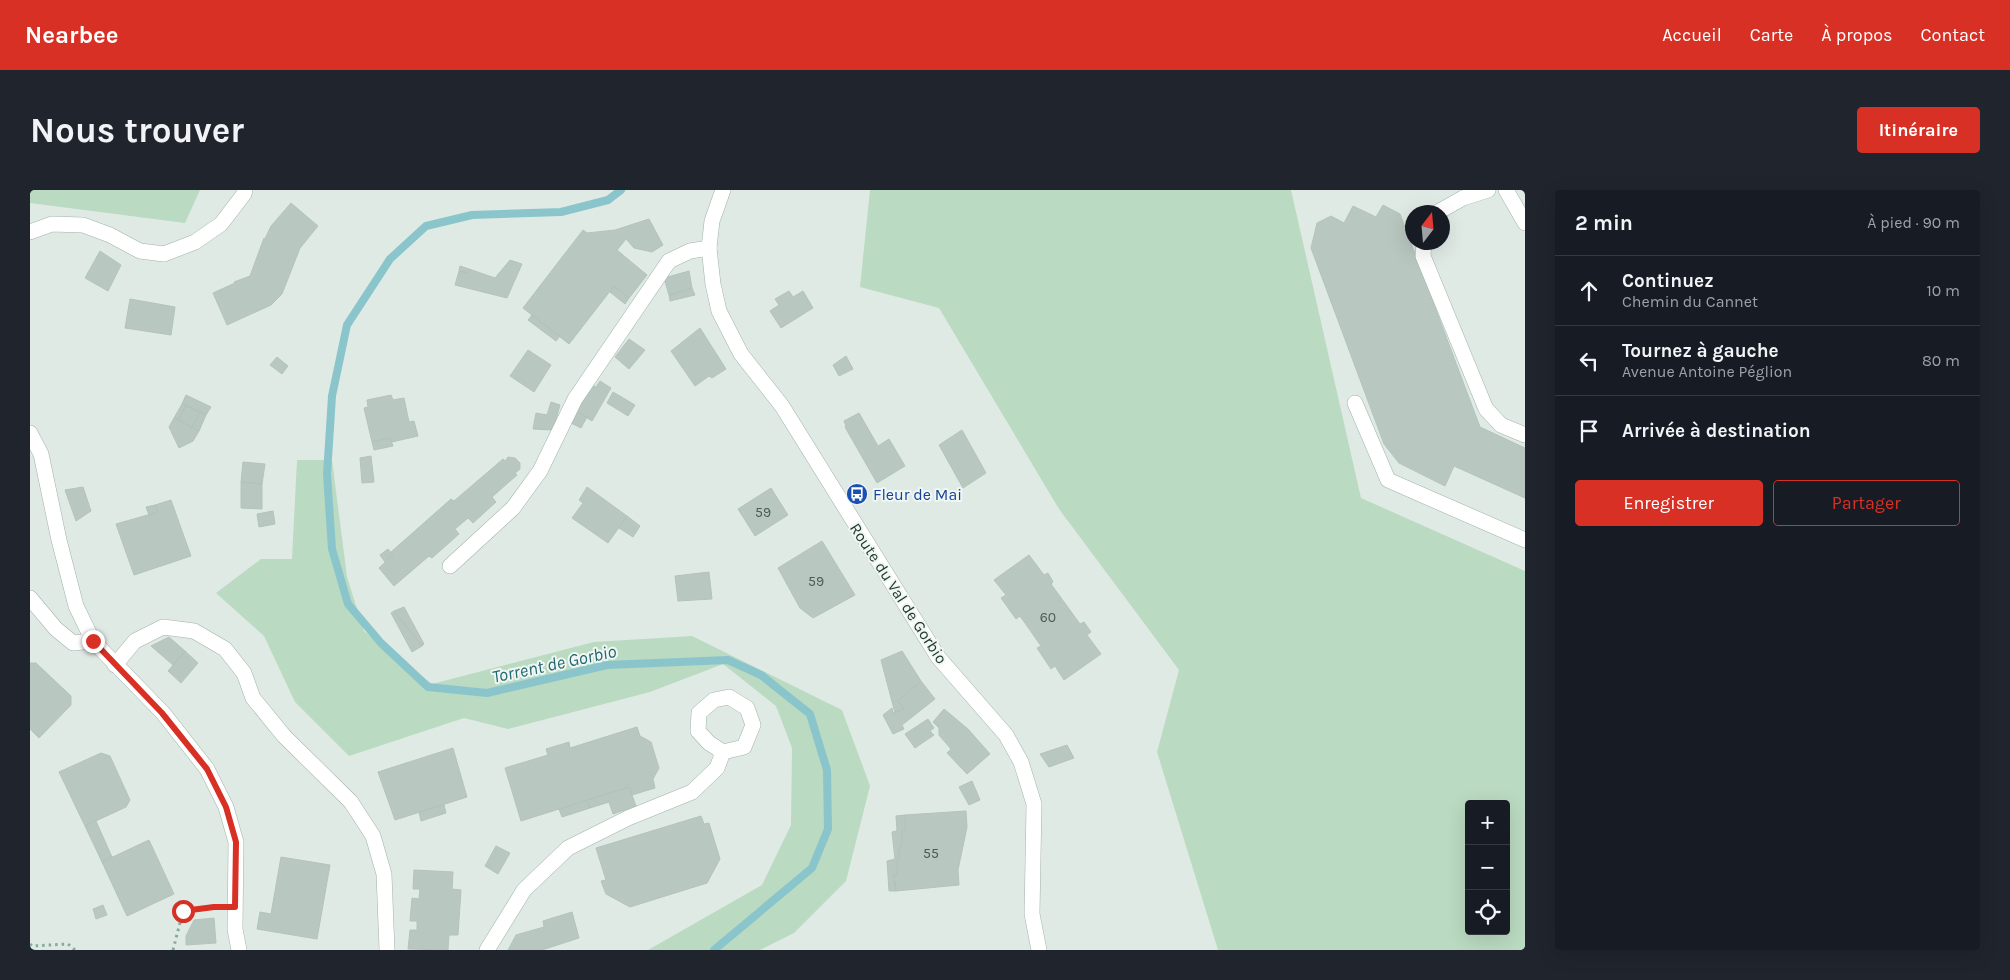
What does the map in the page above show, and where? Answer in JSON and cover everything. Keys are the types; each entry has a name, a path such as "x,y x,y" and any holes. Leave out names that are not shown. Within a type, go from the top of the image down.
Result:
{"street":[{"path":"30,232 52,224 83,225 110,235 140,251 164,254 195,242 221,224 245,190"},
{"name":"Route du Val de Gorbio","path":"724,190 712,221 709,248 713,284 719,311 741,354 782,406 938,657 1006,735 1021,762 1034,804 1032,914 1039,950"},
{"path":"1450,205 1463,198 1488,190"},
{"path":"1506,190 1525,223"},
{"path":"450,566 513,508 540,471 575,399 669,261 690,251 709,248"},
{"path":"1423,250 1423,256 1486,409 1501,425 1525,435"},
{"path":"1355,403 1388,480 1525,540"},
{"path":"30,433 41,454 59,540 76,606 93,641 162,713 207,769 226,807 236,842 235,929 239,950"},
{"path":"30,598 56,629 73,643 93,641"},
{"path":"115,665 135,641 163,627 194,630 225,649 244,673 253,698 284,736 351,802 373,836 384,874 386,950"},
{"path":"487,950 524,890 568,848 628,818 692,792 717,768 723,752"}],"path":[{"path":"173,950 183,911 214,907 235,907"},
{"path":"30,944 32,946 68,944 75,950"}],"green space":[{"path":"30,190 200,190 185,223 30,203"},
{"path":"870,190 1291,190 1361,498 1525,571 1525,950 1218,950 1157,752 1179,670 1059,509 939,308 860,287"},
{"path":"297,460 332,460 347,577 364,631 432,684 594,642 692,636 842,710 870,786 846,881 794,933 760,950 648,950 762,885 791,825 792,748 776,706 723,664 650,692 508,729 464,718 349,756 295,702 264,636 216,593 261,559 292,559"}],"building":[{"path":"291,203 318,226 300,248 282,294 271,305 227,325 213,293 250,276 264,238 271,226"},
{"path":"1383,205 1400,214 1405,227 1405,250 1414,250 1480,427 1525,448 1525,498 1454,466 1445,486 1399,463 1384,444 1311,248 1317,223 1331,216 1344,223 1353,206 1376,217"},
{"path":"649,219 663,245 652,252 634,248 626,239 617,250 647,275 629,298 614,286 569,344 523,308 583,230 587,233 615,230"},
{"path":"100,251 121,265 108,291 85,278"},
{"path":"510,260 522,264 507,298 455,285 459,271 468,273 469,269 495,278"},
{"path":"460,266 469,269 468,273 459,271"},
{"path":"689,271 692,288 669,295 664,278"},
{"path":"614,286 629,298 625,304 610,292"},
{"path":"692,288 695,295 670,301 669,295"},
{"path":"789,291 793,297 803,291 813,308 781,328 770,311 779,305 775,299"},
{"path":"130,299 175,307 171,335 125,328"},
{"path":"532,315 560,336 556,341 528,320"},
{"path":"700,328 726,369 712,378 709,376 695,386 671,351"},
{"path":"629,339 645,350 629,369 615,357"},
{"path":"528,350 551,365 534,392 510,376"},
{"path":"846,356 853,369 839,376 833,365"},
{"path":"277,357 288,366 282,374 270,365"},
{"path":"600,381 611,388 592,421 575,410 592,385 596,387"},
{"path":"613,392 635,405 628,416 607,403"},
{"path":"186,395 211,407 206,415 182,404"},
{"path":"391,395 393,400 404,398 409,422 414,421 418,436 392,442 390,438 372,442 364,408 368,407 367,400"},
{"path":"551,402 560,405 553,430 533,429 536,413 547,415"},
{"path":"182,404 186,405 178,420 174,418"},
{"path":"186,405 200,412 192,427 178,420"},
{"path":"575,410 587,417 581,428 569,422"},
{"path":"200,412 206,415 199,431 192,427"},
{"path":"859,413 878,446 889,439 905,466 877,483 845,427 844,421"},
{"path":"174,418 199,431 193,441 179,448 169,427"},
{"path":"962,430 986,473 963,488 939,445"},
{"path":"390,438 393,446 374,450 372,442"},
{"path":"371,456 374,482 362,483 360,458"},
{"path":"508,457 515,458 520,463 520,469 515,473 517,475 492,497 496,502 473,523 468,518 455,529 459,534 432,558 429,556 394,586 379,568 393,555 391,552 451,499 454,501 503,459 505,461"},
{"path":"243,462 265,464 262,484 241,482"},
{"path":"241,482 262,484 262,509 241,508"},
{"path":"83,487 91,511 76,521 65,490"},
{"path":"587,487 627,516 608,543 572,518 583,503 579,500"},
{"path":"771,488 788,515 755,536 738,509"},
{"path":"171,500 191,556 134,575 116,524 158,512 155,505"},
{"path":"155,505 158,512 149,515 146,507"},
{"path":"273,511 275,524 259,527 257,514"},
{"path":"627,516 640,526 633,537 619,528"},
{"path":"822,541 855,595 813,618 800,608 778,568"},
{"path":"388,549 393,555 385,562 380,555"},
{"path":"1029,555 1044,575 1048,573 1053,582 1051,584 1080,624 1084,622 1091,632 1087,635 1101,654 1064,680 1055,666 1051,669 1037,648 1041,646 1020,616 1016,619 1001,598 1006,595 994,580"},
{"path":"709,572 712,599 678,601 675,576"},
{"path":"404,607 424,644 422,646 394,611"},
{"path":"394,611 422,646 412,652 391,613"},
{"path":"169,637 185,651 173,665 151,646"},
{"path":"185,651 198,663 181,683 168,671"},
{"path":"902,651 921,681 898,701 904,709 895,713 881,660"},
{"path":"30,663 36,663 71,696 71,705 39,738 30,729"},
{"path":"921,681 935,699 902,725 904,729 893,734 883,715 892,708 893,713 904,709 898,701"},
{"path":"944,709 968,729 990,754 967,774 947,753 951,749 939,735 939,728 933,722"},
{"path":"928,719 934,728 930,731 934,735 915,748 905,734"},
{"path":"637,727 640,736 651,742 659,768 653,779 655,788 632,795 629,787 521,821 505,768 548,755 546,749 569,742 570,748"},
{"path":"1067,745 1074,758 1049,767 1040,754"},
{"path":"453,748 467,797 395,820 378,772"},
{"path":"101,753 110,756 130,800 126,807 85,826 59,772"},
{"path":"972,781 980,800 969,805 959,787"},
{"path":"629,787 636,806 613,814 609,802 590,808 587,800"},
{"path":"587,800 590,808 562,817 559,809"},
{"path":"444,805 446,813 421,821 419,812"},
{"path":"966,811 967,827 958,870 959,885 896,891 894,875 897,875 897,859 900,859 899,847 902,846 902,830 905,830 905,815"},
{"path":"905,815 905,830 902,830 902,846 899,847 900,859 897,859 897,875 894,875 896,891 889,891 887,861 895,859 892,832 897,831 896,816"},
{"path":"701,816 704,824 709,823 720,859 707,883 630,907 606,894 601,881 606,880 596,848"},
{"path":"96,821 112,857 102,862 85,826"},
{"path":"149,840 174,894 127,916 102,862"},
{"path":"496,846 510,853 498,874 485,866"},
{"path":"281,857 330,865 317,939 257,929 260,912 271,914"},
{"path":"414,870 453,872 452,889 461,890 458,935 449,935 448,950 408,949 410,930 417,930 417,921 410,921 412,898 419,899 420,889 413,889"},
{"path":"103,905 107,915 96,919 93,909"},
{"path":"572,912 579,938 542,950 508,950 516,935 544,927 543,921"},
{"path":"214,918 216,943 186,945 186,936 194,920"}],"waterway":[{"name":"Torrent de Gorbio","path":"621,190 608,200 561,212 472,215 426,226 390,259 347,325 332,396 327,474 332,549 348,604 381,643 428,687 487,693 607,665 728,660 761,675 810,714 827,770 828,829 812,868 714,950"}],"place":[{"name":"Fleur de Mai","path":"857,494"}],"route":[{"path":"93,641 162,713 207,769 226,807 236,842 235,907 214,907 183,911"}]}
